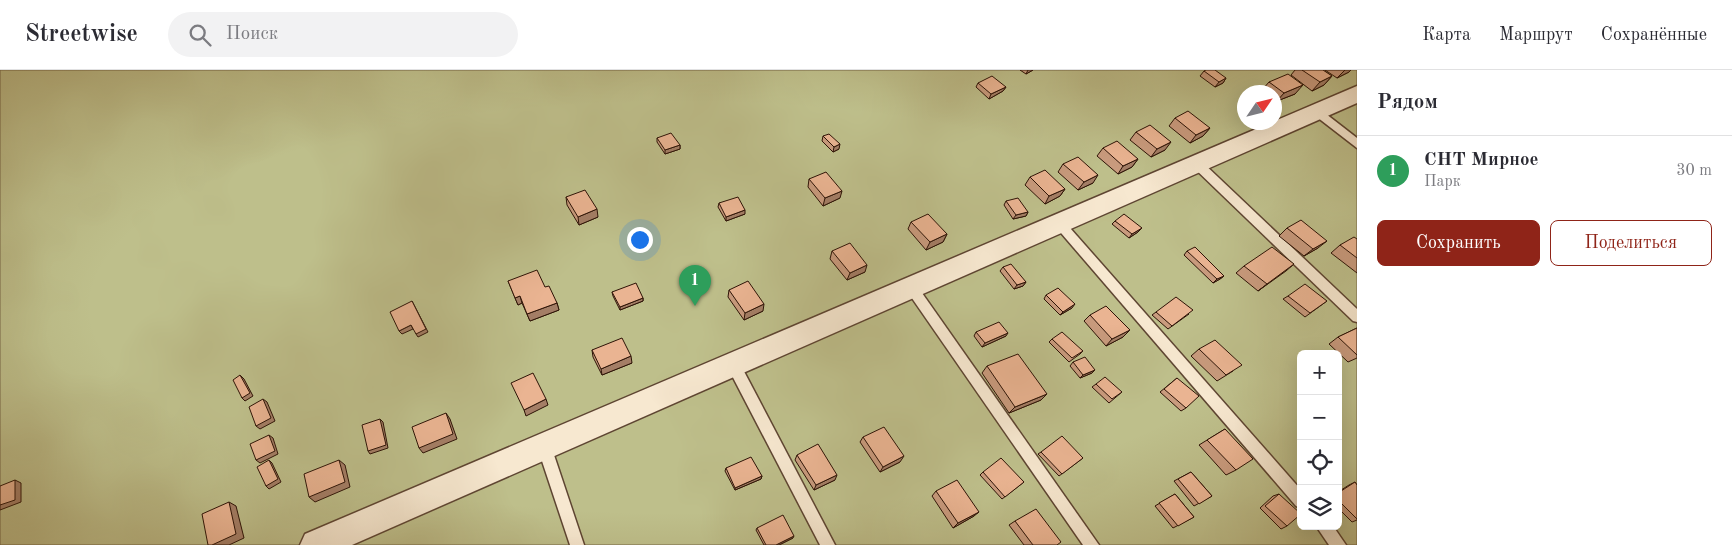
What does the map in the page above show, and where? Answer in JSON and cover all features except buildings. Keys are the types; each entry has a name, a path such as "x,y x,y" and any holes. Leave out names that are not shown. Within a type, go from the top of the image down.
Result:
{"street":[{"path":"323,544 544,446 1357,94"}],"lane":[{"path":"1317,111 1357,144"},
{"path":"1196,163 1357,317"},
{"path":"1059,223 1297,496"},
{"path":"911,287 1092,545"},
{"path":"733,364 828,545"},
{"path":"544,446 577,545"},
{"path":"1326,530 1339,545"}],"green space":[{"path":"0,70 1357,70 1357,545 0,545"}],"place":[{"name":"СНТ Мирное","path":"695,306"}]}
